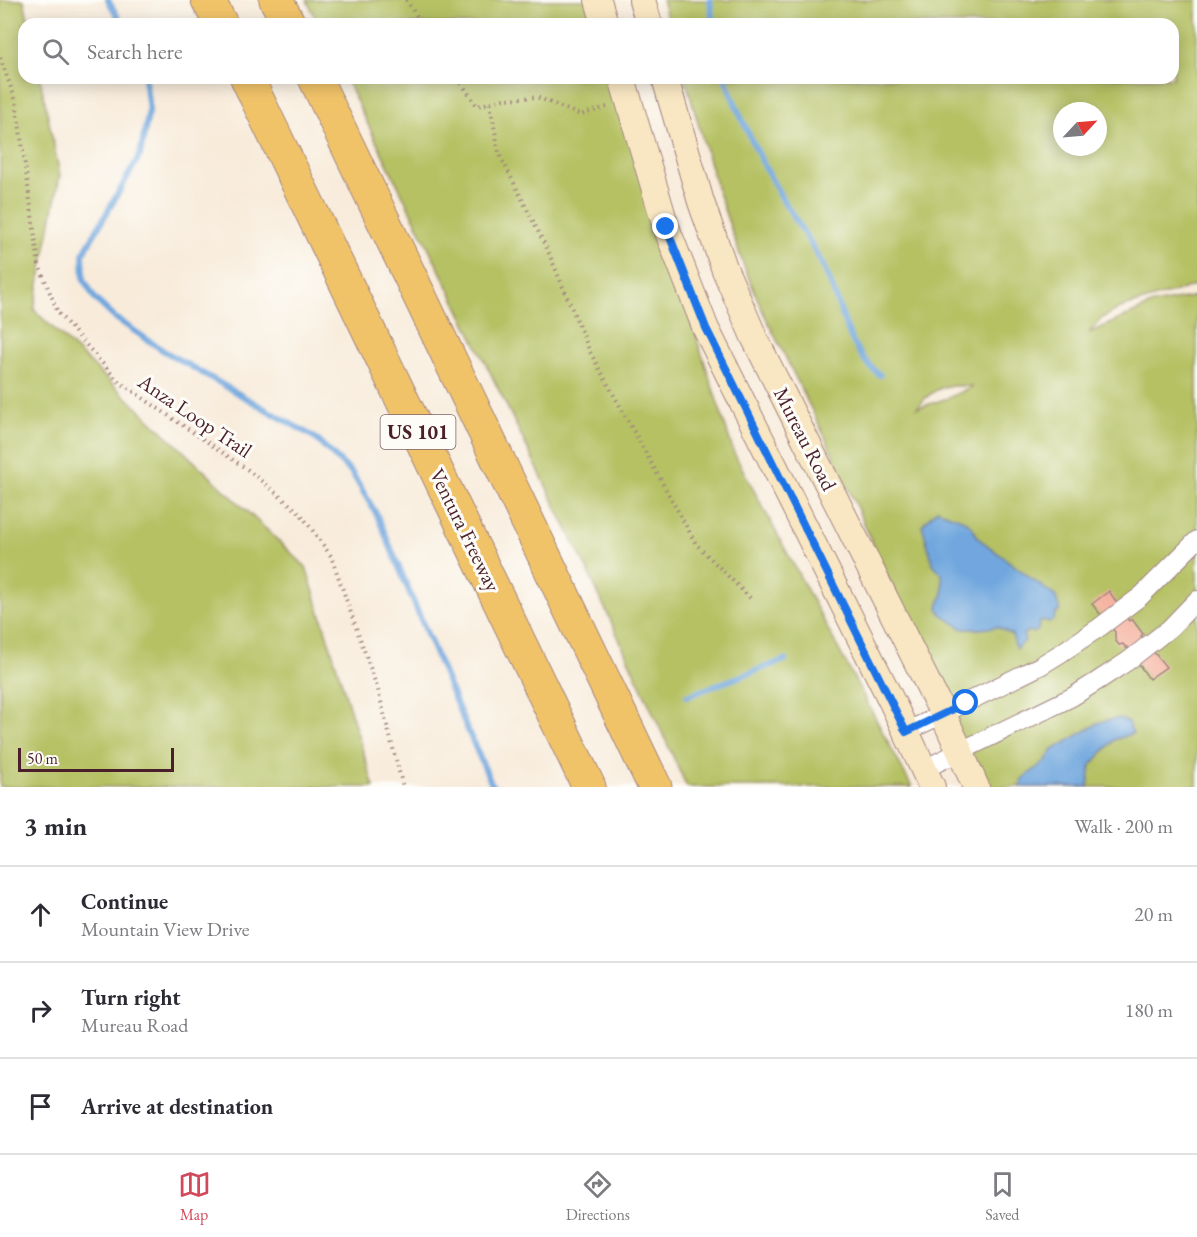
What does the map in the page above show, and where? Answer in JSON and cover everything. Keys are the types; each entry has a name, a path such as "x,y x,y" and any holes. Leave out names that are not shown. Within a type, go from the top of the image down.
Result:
{"highway":[{"path":"208,0 218,18"},
{"path":"276,0 286,18"},
{"name":"Ventura Freeway","path":"250,84 589,787"},
{"name":"US 101","path":"318,84 655,787"}],"main road":[{"path":"598,0 603,18"},
{"path":"642,0 647,18"},
{"name":"Mureau Road","path":"667,84 701,202 725,270 746,318 943,714 976,787"},
{"name":"Mureau Road","path":"625,89 666,227 706,328 928,778"}],"street":[{"path":"906,732 1040,666 1081,640 1141,596 1197,540"},
{"path":"928,778 961,752 1072,697 1128,661 1170,628 1197,600"}],"path":[{"path":"406,0 418,18"},
{"name":"Anza Loop Trail","path":"0,58 16,101 39,266 58,313 118,381 248,471 300,513 330,556 378,690 404,787"},
{"path":"462,84 477,106 504,99 537,97 580,115 625,89"},
{"path":"490,103 499,153 548,250 590,352 696,544 750,598"}],"green space":[{"path":"0,0 24,0 28,18 18,18 18,84 41,84 60,175 34,310 306,567 374,787 0,787"},
{"path":"307,0 587,0 593,18 315,18"},
{"path":"662,0 1197,0 1197,285 1120,308 1102,318 1089,333 1153,304 1197,296 1197,787 982,787 826,439 763,312 718,192 687,84 1179,84 1179,18 667,18","holes":["948,386 973,386 948,398 917,408 923,400 938,389"]},
{"path":"348,84 614,84 734,453 912,787 687,787 586,567"}],"water":[{"path":"937,509 965,521 978,538 1056,597 1060,611 1055,613 1054,620 1039,622 1038,630 1023,634 1025,641 1016,649 1012,635 998,627 963,629 941,614 938,607 943,593 942,574 933,564 922,525"},
{"path":"1120,718 1128,723 1133,733 1114,740 1091,765 1088,787 1021,787 1022,779 1045,762 1053,750 1100,722"}],"building":[{"path":"1109,591 1129,621 1132,619 1143,634 1141,636 1166,667 1149,679 1127,647 1123,644 1119,645 1115,640 1115,632 1092,604"}],"waterway":[{"path":"108,0 118,18"},
{"path":"710,0 712,18"},
{"path":"146,84 149,110 140,155 83,254 84,279 95,299 114,317 164,351 314,437 352,473 377,515 493,787"},
{"path":"727,84 743,123 780,195 828,276 844,322 858,351 880,375"},
{"path":"687,696 785,660"}],"route":[{"path":"666,227 706,328 906,732 966,703"}]}
